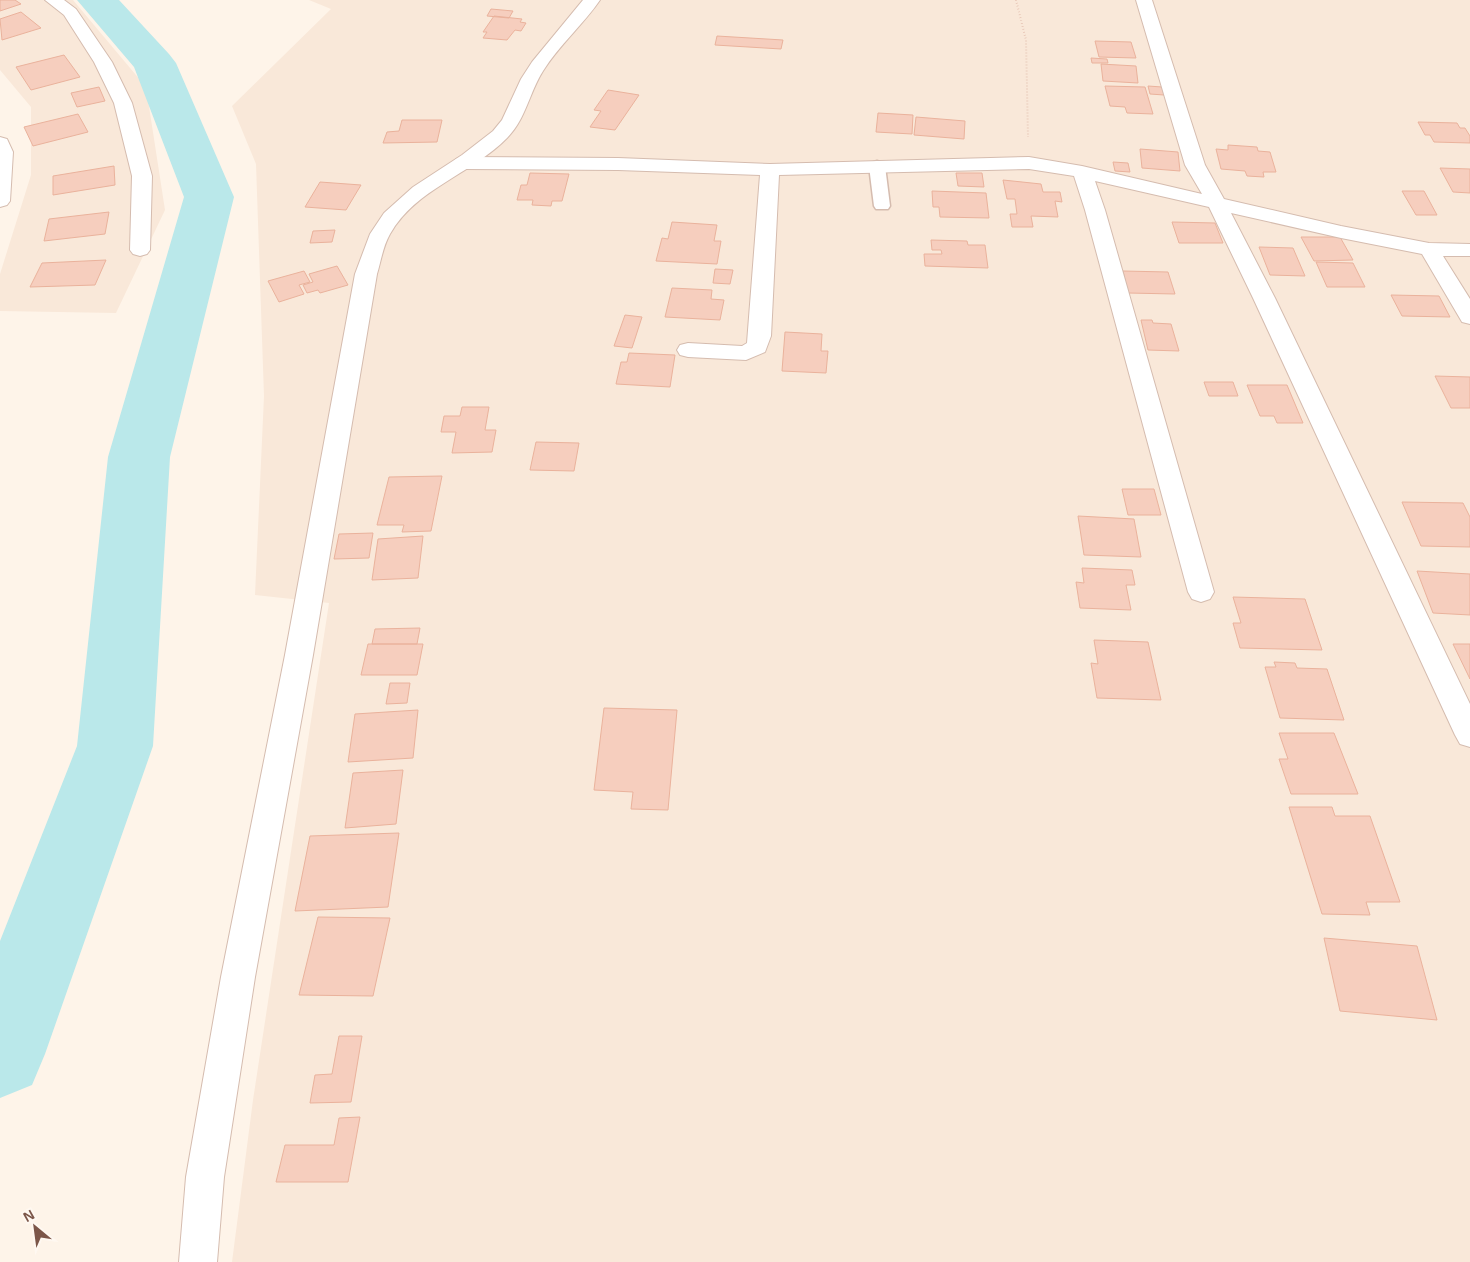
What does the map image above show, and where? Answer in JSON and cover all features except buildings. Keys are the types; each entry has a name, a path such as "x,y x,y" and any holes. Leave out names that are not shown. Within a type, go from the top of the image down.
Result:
{"street":[{"path":"53,0 70,12 103,62 123,103 142,176 140,250"},
{"path":"198,1262 205,1178 237,987 297,664 366,274 380,236 404,202 500,135 515,116 533,73 592,0"},
{"path":"1144,0 1195,165 1216,202 1268,307 1470,735"},
{"path":"0,143 4,152 0,201"},
{"path":"462,163 618,164 770,170 1029,163 1082,172 1341,232 1429,249 1470,250"},
{"path":"688,350 746,353 757,347 760,336 770,170"},
{"path":"1082,172 1095,210 1201,592"},
{"path":"1429,249 1470,317"}],"lane":[{"path":"876,166 882,206"}],"path":[{"path":"1016,0 1026,40 1029,163"}],"shaded area":[{"path":"0,0 73,0 146,87 165,210 116,313 0,311 0,274 31,175 31,107 0,70"},
{"path":"309,0 1470,0 1470,1262 232,1262 253,1100 329,603 255,595 264,396 256,164 232,106 331,9"}],"waterway":[{"path":"0,1054 115,746 139,457 209,197 154,63 97,0"}]}
